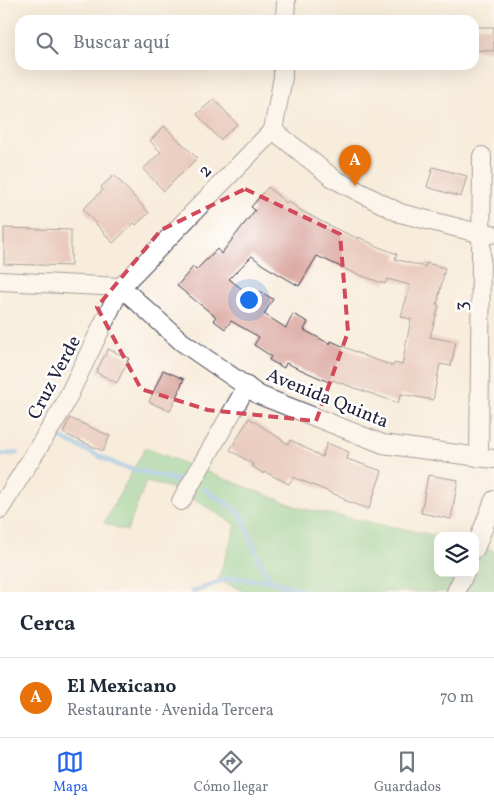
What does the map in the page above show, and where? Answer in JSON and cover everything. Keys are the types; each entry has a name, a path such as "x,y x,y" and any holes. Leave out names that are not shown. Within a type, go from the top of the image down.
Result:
{"street":[{"path":"285,15 286,0"},
{"path":"284,70 273,130 334,179 400,212 488,234"},
{"name":"2","path":"121,287 273,130"},
{"name":"3","path":"482,156 488,234 487,458"},
{"path":"0,281 121,287"},
{"name":"Avenida Quinta","path":"121,287 182,342 259,395 383,444 487,458"},
{"name":"Cruz Verde","path":"0,510 61,411 121,287"},
{"path":"181,501 247,386"},
{"path":"479,539 494,500"},
{"path":"456,592 463,577"}],"highlighted area":[{"path":"245,189 340,234 348,332 316,421 208,410 141,389 97,307 161,230"}],"green space":[{"path":"145,448 300,508 434,535 434,577 479,577 479,547 494,551 494,592 246,592 218,580 236,525 177,489 146,482 127,531 104,523"}],"building":[{"path":"479,27 494,27 494,51 479,50"},
{"path":"214,99 237,124 220,140 197,114"},
{"path":"164,126 197,158 164,191 143,169 161,152 150,141"},
{"path":"433,167 467,176 461,197 427,187"},
{"path":"114,175 149,213 136,225 134,223 113,243 83,209 103,190 101,187"},
{"path":"268,187 286,203 288,201 300,210 330,226 397,254 395,259 425,267 426,263 445,268 437,305 439,306 430,337 456,342 451,366 440,364 433,400 401,394 398,403 332,380 331,383 286,363 284,368 269,360 271,356 254,345 259,337 231,321 225,329 213,320 216,317 177,286 193,267 196,270 217,249 221,254 255,210 251,207","holes":["252,256 263,265 299,286 317,256 354,273 385,284 387,279 410,285 401,317 411,319 402,365 394,363 393,366 331,341 330,344 304,330 308,322 293,314 286,328 264,314 273,299 259,291 255,299 229,279"]},
{"path":"4,228 71,230 71,266 4,264"},
{"path":"108,349 129,358 117,383 96,372"},
{"path":"163,370 184,379 170,411 149,402"},
{"path":"70,418 110,436 103,451 63,433"},
{"path":"249,418 288,444 291,440 322,457 327,443 349,452 347,459 382,471 369,509 293,477 289,484 265,472 264,474 252,466 253,464 230,450"},
{"path":"428,475 458,480 451,519 421,513"}],"waterway":[{"path":"59,437 120,466 184,482"},
{"path":"0,455 17,453"},
{"path":"204,489 236,510 243,518 259,560 271,581"},
{"path":"193,592 228,578 271,581 307,592"}],"place":[{"name":"El Mexicano","path":"355,186"}]}
